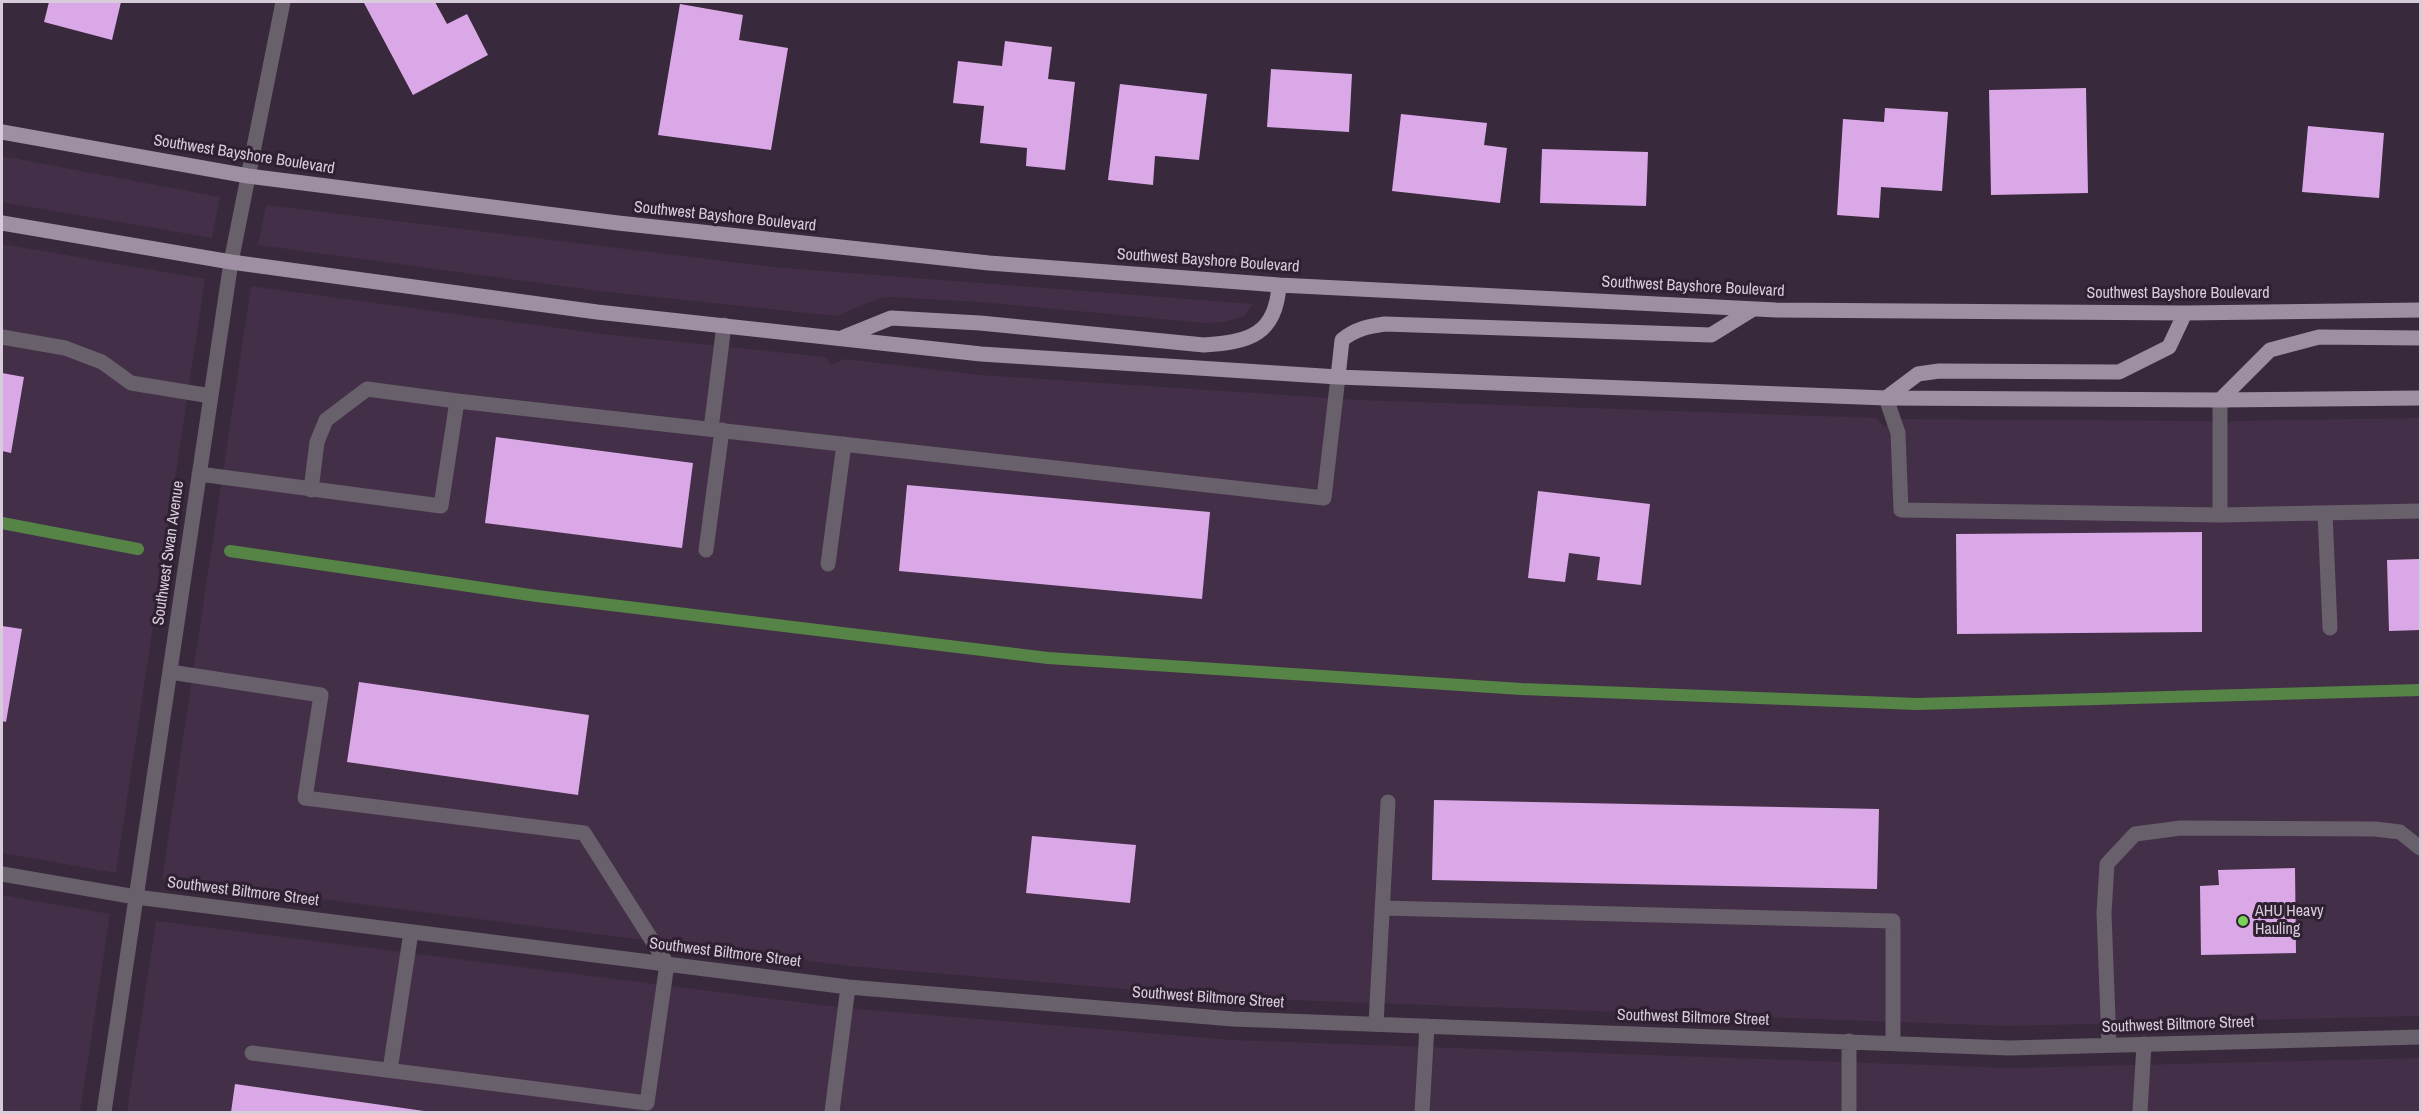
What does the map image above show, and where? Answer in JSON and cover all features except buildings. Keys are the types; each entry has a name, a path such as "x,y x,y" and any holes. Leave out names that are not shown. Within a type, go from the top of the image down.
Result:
{"main road":[{"name":"Southwest Bayshore Boulevard","path":"2,132 248,176 618,223 966,261 1279,285 1753,309 2185,313 2421,310"},
{"path":"2,223 231,262 585,310 981,354 1338,377 1886,398 2220,400 2421,398"},
{"path":"841,338 891,318 980,323 1204,345 1230,343 1264,328 1278,306 1279,285"},
{"path":"1338,377 1342,340 1351,332 1367,327 1397,324 1711,336 1753,309"},
{"path":"1886,398 1918,374 1939,371 2119,372 2169,347 2185,313"},
{"path":"2220,400 2270,350 2319,337 2421,338"}],"street":[{"name":"Southwest Swan Avenue","path":"104,1113 231,262 283,2"},
{"path":"706,550 724,325"},
{"path":"2,337 65,348 102,362 131,383 211,396"},
{"path":"311,490 317,442 326,420 366,389 1324,498 1338,377"},
{"path":"1886,398 1898,433 1901,510 2220,514 2421,511"},
{"path":"2220,400 2220,514"},
{"path":"199,474 441,506 457,401"},
{"path":"828,564 844,444"},
{"path":"2325,513 2330,628"},
{"path":"170,672 321,695 305,798 584,833 667,964 647,1103 252,1053"},
{"path":"1376,1024 1388,802"},
{"path":"2109,1045 2104,913 2107,864 2135,834 2181,828 2375,829 2400,832 2421,848"},
{"name":"Southwest Biltmore Street","path":"2,874 136,897 848,987 1233,1019 2009,1048 2421,1037"},
{"path":"1382,908 1893,921 1893,1043"},
{"path":"390,1070 411,932"},
{"path":"832,1113 848,987"},
{"path":"1422,1113 1426,1026"},
{"path":"1849,1041 1849,1113"},
{"path":"2140,1113 2144,1044"}],"shaded area":[{"path":"2,156 220,197 212,238 2,202"},
{"path":"266,205 773,267 1253,304 1244,316 1224,322 1204,323 981,302 891,297 880,298 836,316 599,291 258,245"},
{"path":"2,244 205,279 116,873 2,853"},
{"path":"251,286 594,333 826,357 831,365 845,359 981,375 1360,400 1876,418 1884,427 1895,419 2212,421 2222,429 2231,421 2420,418 2420,1016 2008,1026 1233,998 849,966 162,879"},
{"path":"2,895 110,914 80,1112 2,1112"},
{"path":"156,921 845,1008 1233,1040 2011,1068 2420,1058 2420,1112 127,1112"}],"waterway":[{"path":"2,523 138,549"},
{"path":"230,551 537,596 1048,658 1521,689 1917,704 2420,690"}],"place":[{"name":"AHU Heavy Hauling","path":"2243,921"}]}
